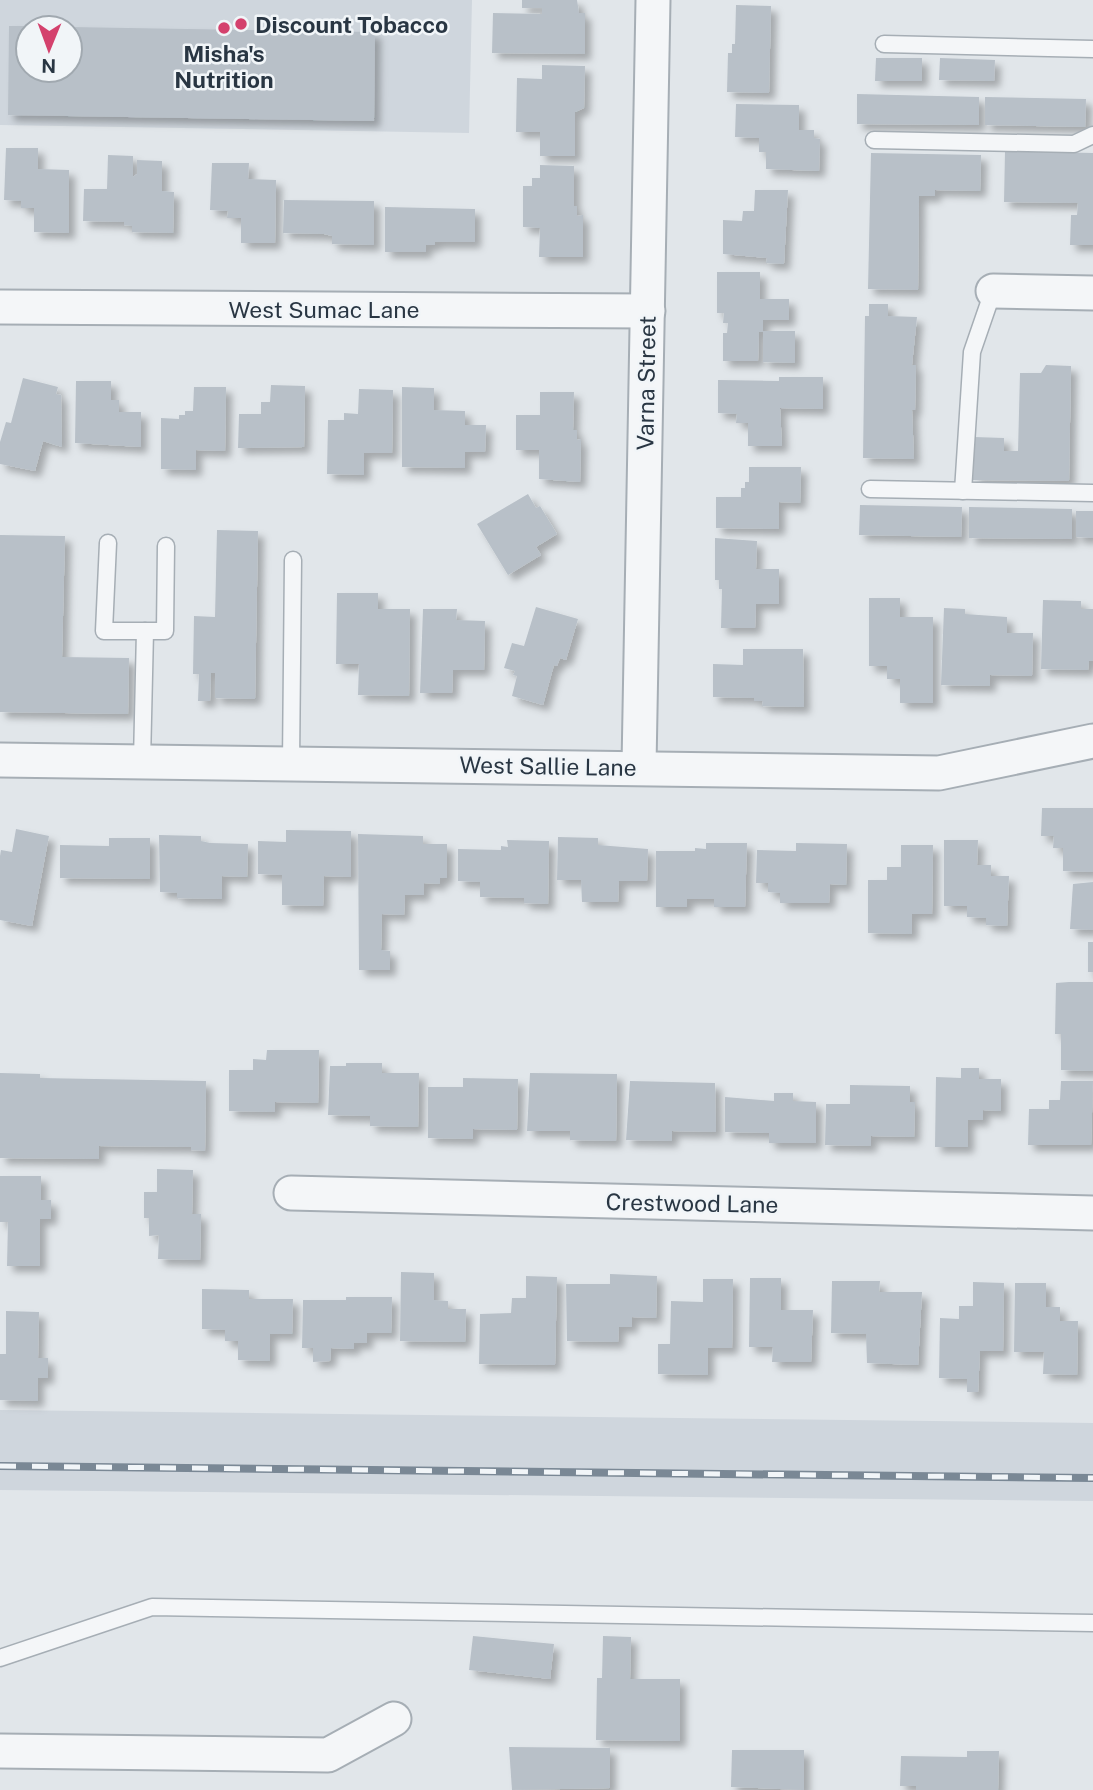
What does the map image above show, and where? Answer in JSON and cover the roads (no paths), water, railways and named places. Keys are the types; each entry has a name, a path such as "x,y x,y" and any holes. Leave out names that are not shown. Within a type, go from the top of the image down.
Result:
{"street":[{"name":"Varna Street","path":"639,766 653,0"},
{"path":"993,291 1093,293"},
{"name":"West Sumac Lane","path":"0,307 648,311"},
{"name":"West Sallie Lane","path":"0,760 639,766 939,773 1093,741"},
{"name":"Crestwood Lane","path":"291,1193 1093,1213"},
{"path":"0,1751 328,1755 394,1719"}],"lane":[{"path":"884,44 1093,49"},
{"path":"874,140 1074,144 1093,135"},
{"path":"963,491 972,352 993,291"},
{"path":"870,489 1093,492"},
{"path":"108,544 104,631 165,631 166,546"},
{"path":"290,763 293,560"},
{"path":"142,761 145,631"},
{"path":"0,1658 152,1607 1093,1623"}],"railway":[{"path":"0,1466 1093,1478"}],"place":[{"name":"Discount Tobacco","path":"241,24"},
{"name":"Misha's Nutrition","path":"224,28"}]}
